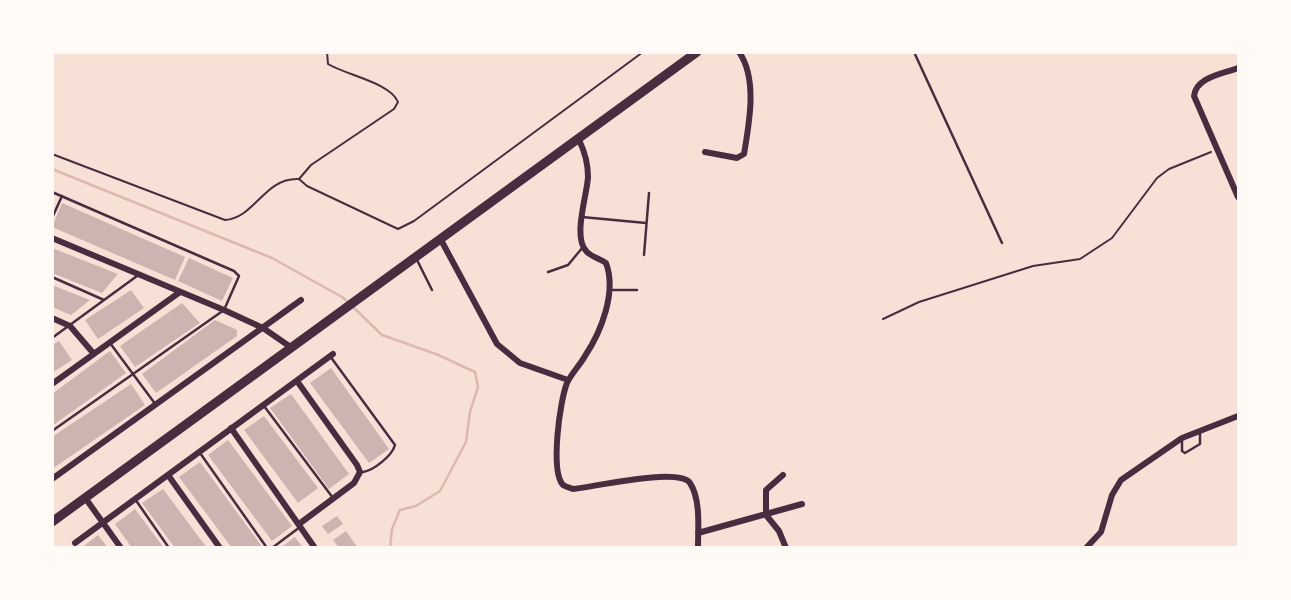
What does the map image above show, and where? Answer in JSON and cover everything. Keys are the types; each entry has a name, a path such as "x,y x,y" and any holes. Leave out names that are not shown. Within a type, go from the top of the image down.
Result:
{"main road":[{"path":"52,522 697,52"}],"street":[{"path":"705,152 737,158 744,154 749,118 749,73 739,52"},
{"path":"1238,68 1200,82 1195,88 1194,96 1238,197"},
{"path":"579,140 586,153 587,177 581,233 583,247 588,254 606,263 608,290 604,324 568,380 561,403 558,473 563,484 573,489 645,479 680,477 689,481 695,494 698,548"},
{"path":"52,238 224,310 263,328 292,348"},
{"path":"441,240 497,344 520,363 568,380"},
{"path":"52,384 180,292"},
{"path":"52,479 301,300"},
{"path":"52,318 70,326 94,354"},
{"path":"75,545 332,355"},
{"path":"297,381 360,472 354,483 300,525"},
{"path":"1086,548 1101,532 1112,495 1121,480 1182,438 1238,416"},
{"path":"232,428 316,548"},
{"path":"168,475 220,548"},
{"path":"783,475 766,490 766,515 779,531 786,548"},
{"path":"86,499 121,548"},
{"path":"698,533 802,504"}],"lane":[{"path":"914,52 1002,243"},
{"path":"52,192 234,271 239,276 224,310 52,431"},
{"path":"644,255 649,193"},
{"path":"52,218 62,196"},
{"path":"582,217 646,223"},
{"path":"548,272 568,265 583,247"},
{"path":"416,258 432,290"},
{"path":"52,338 139,275"},
{"path":"52,277 104,300"},
{"path":"608,290 638,290"},
{"path":"110,343 156,405"},
{"path":"332,355 395,445 394,451 369,471 360,472"},
{"path":"264,405 333,498"},
{"path":"1182,438 1182,451 1185,453 1200,444 1200,431"},
{"path":"199,452 270,548 300,525"},
{"path":"135,499 169,548"}],"path":[{"path":"299,179 311,165 394,109 398,102 390,90 328,64 327,52"},
{"path":"52,154 225,220 241,215 278,182 286,178 299,179 307,186 398,229 643,52"},
{"path":"883,319 919,302 1033,266 1080,259 1112,238 1157,178 1168,169 1218,149"}],"building":[{"path":"62,203 185,257 175,280 52,227"},
{"path":"52,248 118,274 102,293 52,273"},
{"path":"189,258 233,278 222,301 178,281"},
{"path":"52,285 90,300 71,315 52,307"},
{"path":"131,290 144,308 98,339 85,320"},
{"path":"182,303 200,323 135,367 120,346"},
{"path":"215,320 237,330 237,336 156,393 142,374"},
{"path":"59,341 72,360 52,373 52,345"},
{"path":"110,351 126,373 52,426 52,394"},
{"path":"331,368 389,449 369,463 310,383"},
{"path":"131,384 145,405 52,469 52,437"},
{"path":"291,394 349,474 329,489 270,408"},
{"path":"264,416 318,488 298,503 244,430"},
{"path":"228,440 292,526 272,541 208,455"},
{"path":"200,462 263,548 232,548 179,477"},
{"path":"163,489 207,548 175,548 142,503"},
{"path":"135,509 164,548 132,548 115,524"},
{"path":"337,516 343,524 328,534 322,526"},
{"path":"346,531 358,548 339,548 333,540"},
{"path":"98,535 108,548 81,548"},
{"path":"295,537 303,548 280,548"}],"waterway":[{"path":"52,169 272,258 348,302"},
{"path":"353,307 382,335 436,354 475,372 478,387 470,412 466,442 440,491 416,506 400,510 392,529 390,548"}]}
